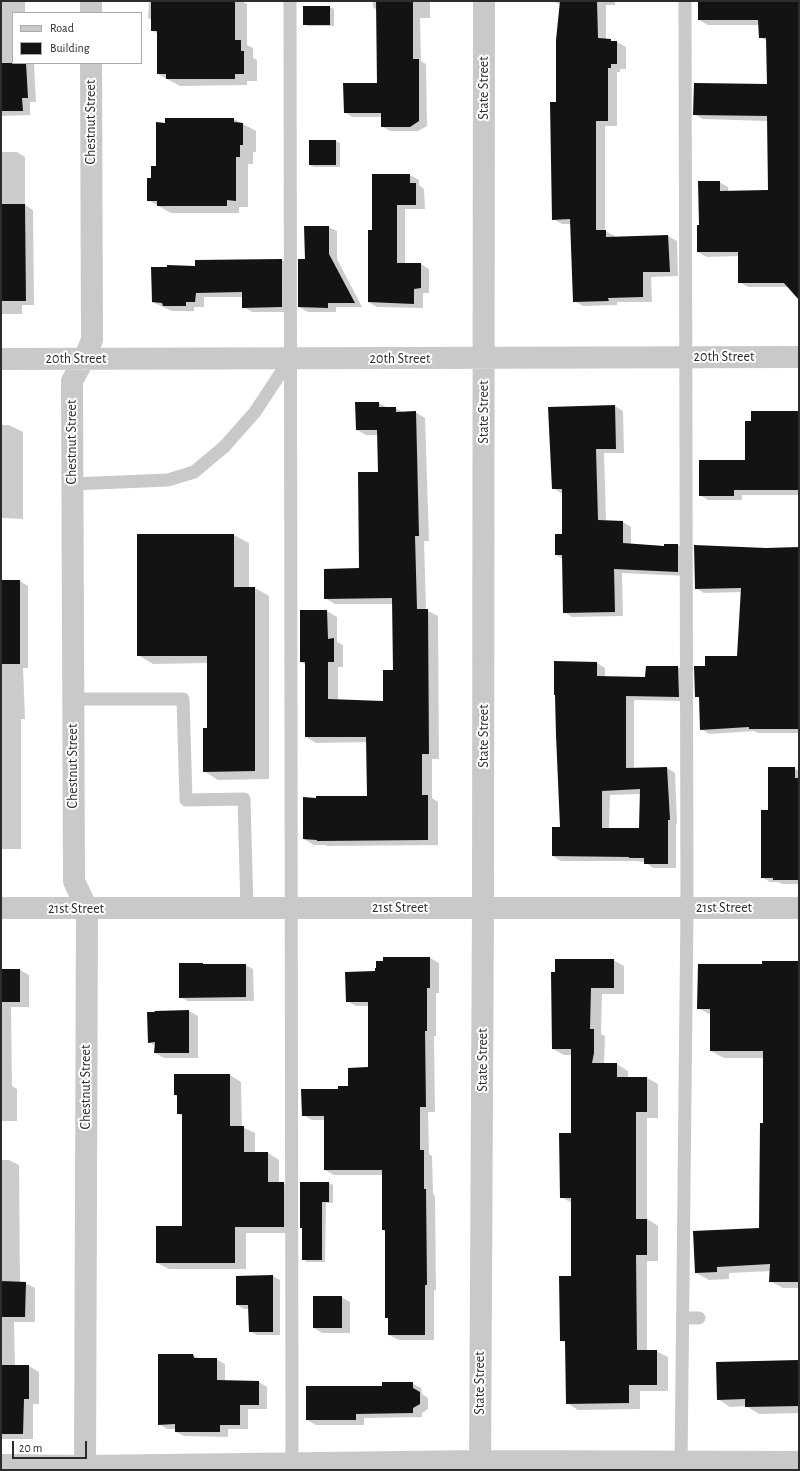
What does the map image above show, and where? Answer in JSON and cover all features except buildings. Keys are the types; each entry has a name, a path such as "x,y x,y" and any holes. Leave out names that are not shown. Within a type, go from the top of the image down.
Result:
{"street":[{"path":"91,1 91,12"},
{"name":"State Street","path":"480,1466 484,908 484,1"},
{"name":"Chestnut Street","path":"85,1468 87,909 74,881 72,381 92,340 91,64"},
{"name":"20th Street","path":"1,359 799,357"},
{"name":"21st Street","path":"1,908 799,908"},
{"path":"1,1464 85,1468 292,1466 681,1466 799,1462"}],"lane":[{"path":"290,1 290,908 292,1466"},
{"path":"681,1466 687,908 685,1"},
{"path":"72,484 168,480 194,472 224,447 255,412 290,359"},
{"path":"73,699 183,699 186,800 244,799 247,909"},
{"path":"683,1318 700,1318"}]}
